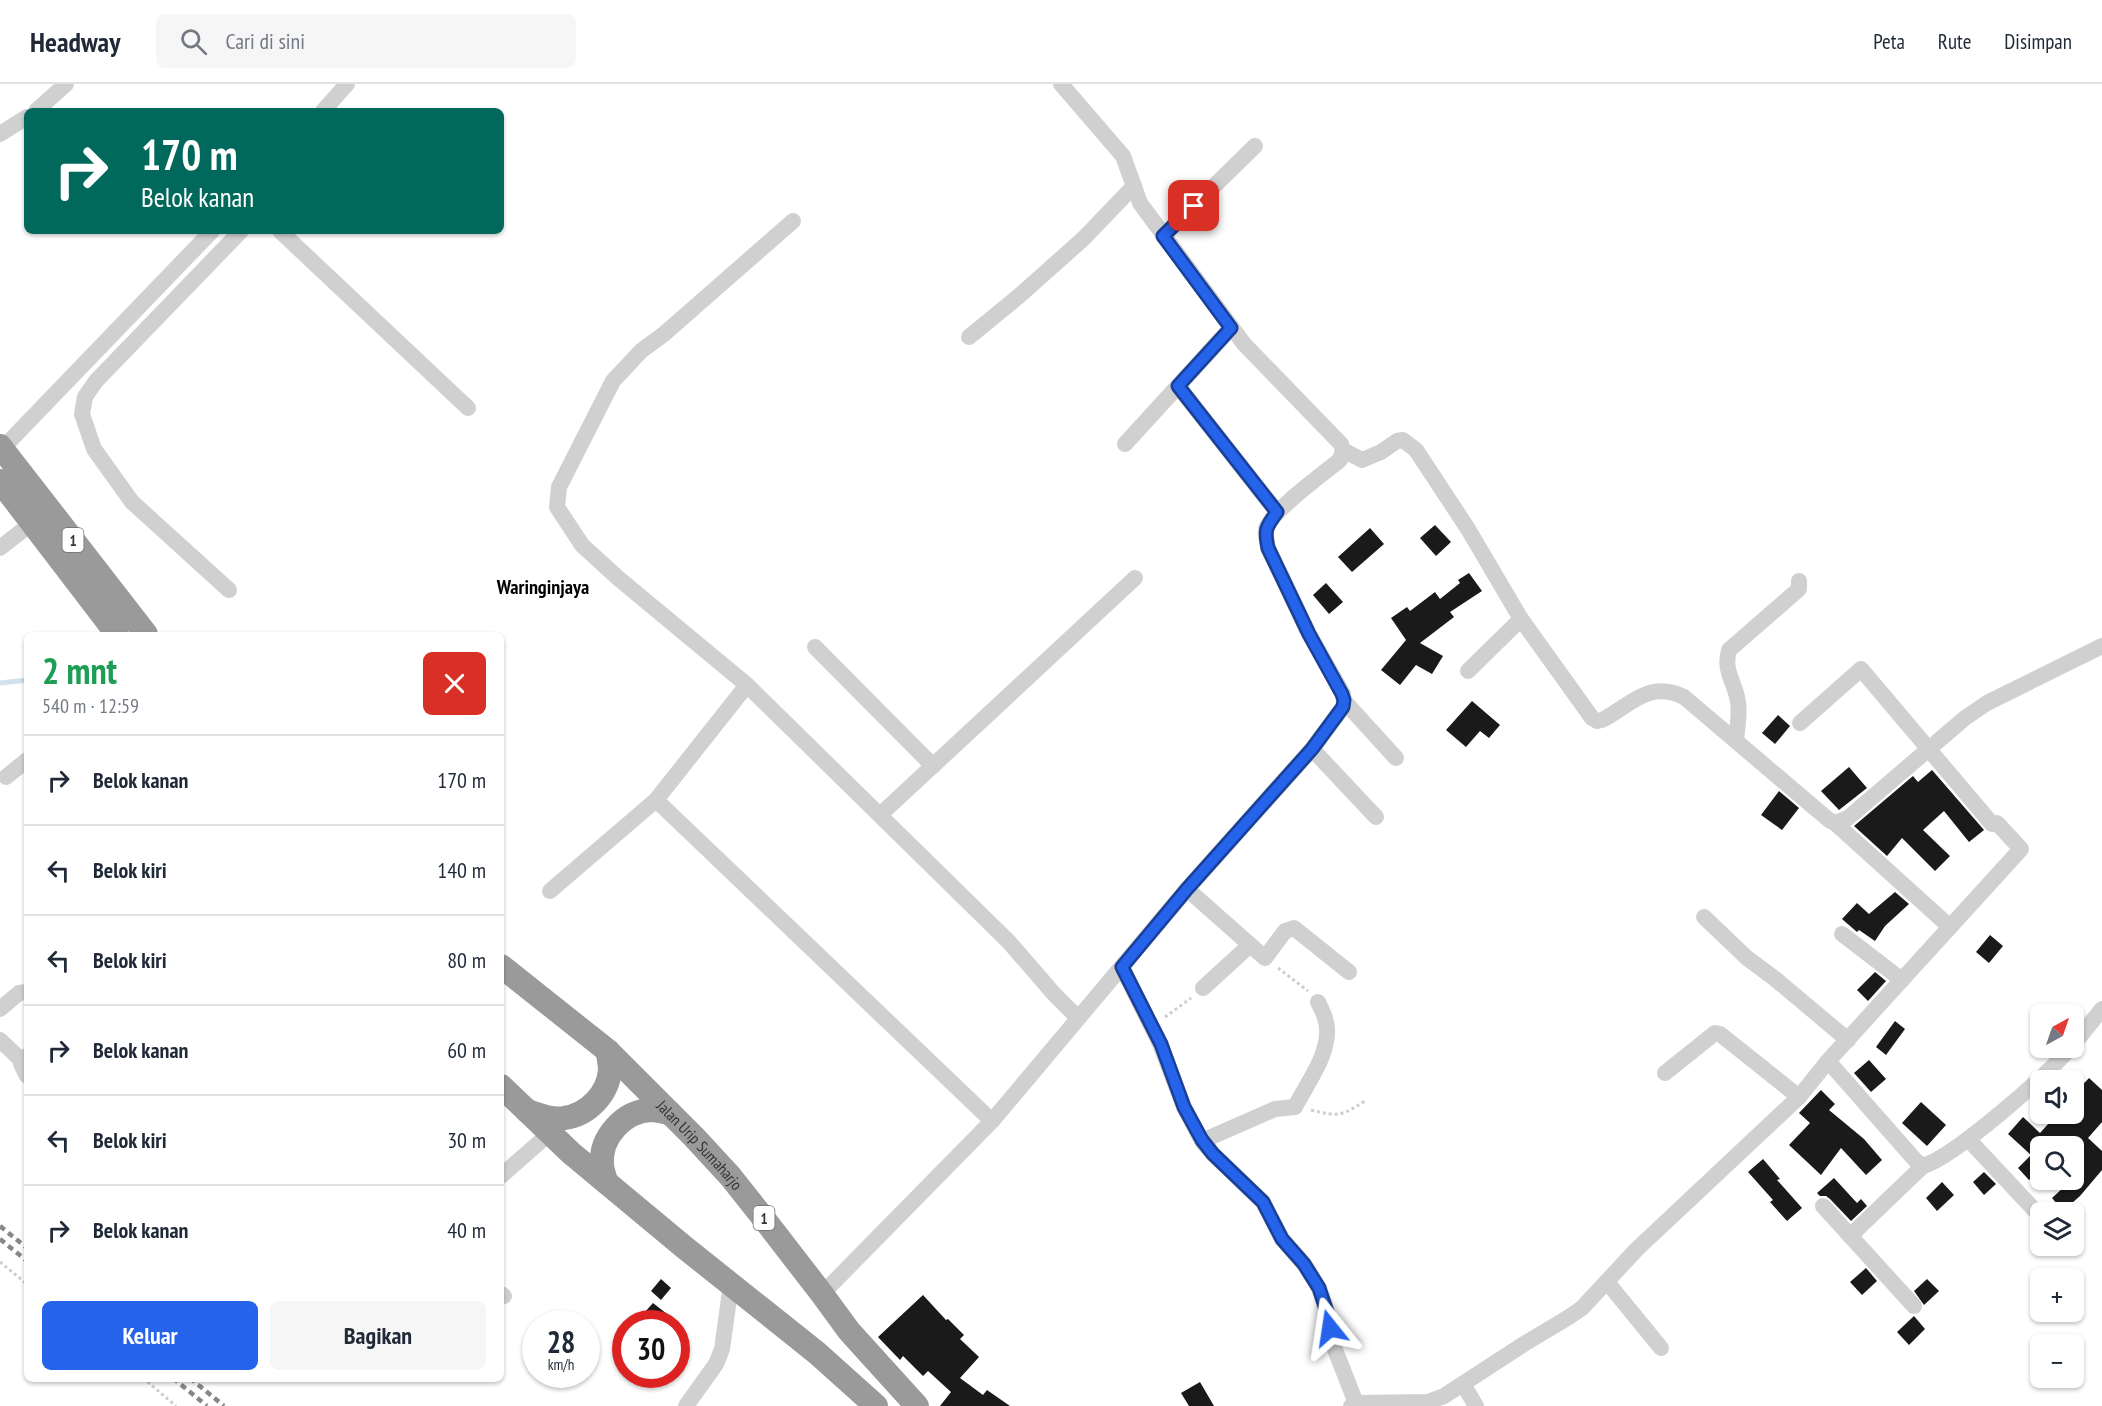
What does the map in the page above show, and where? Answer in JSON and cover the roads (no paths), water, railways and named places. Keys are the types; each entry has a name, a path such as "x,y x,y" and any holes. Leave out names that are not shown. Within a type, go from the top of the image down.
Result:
{"highway":[{"name":"1","path":"1,447 144,632"},
{"name":"1","path":"0,481 115,632"},
{"name":"Jalan Urip Sumaharjo","path":"504,968 608,1051 730,1176 849,1331 917,1406"},
{"path":"525,1110 546,1117 564,1118 582,1113 596,1102 606,1087 610,1069 608,1051"},
{"path":"504,1091 606,1182 817,1353 876,1406"},
{"path":"606,1182 602,1163 605,1143 615,1127 631,1115 650,1110 670,1113"}],"street":[{"path":"39,108 66,84"},
{"path":"325,108 347,84"},
{"path":"1061,84 1123,156 1140,203 1231,328 1266,369 1335,438 1343,450 1362,460 1382,452 1396,441 1407,441 1416,450 1468,529 1521,619 1592,718 1602,720 1648,693 1675,693 1684,697 1835,823 1950,927"},
{"path":"0,134 24,119"},
{"path":"1163,236 1255,146"},
{"path":"969,337 1076,246 1134,186"},
{"path":"793,221 641,351 613,381 559,487 557,507 582,544 618,578 747,685 1009,942 1047,987 1078,1018"},
{"path":"1,447 209,234"},
{"path":"229,590 132,502 94,449 82,414 84,397 96,381 238,234"},
{"path":"283,234 468,408"},
{"path":"1125,444 1231,328"},
{"path":"1178,386 1277,512"},
{"path":"1343,450 1340,460 1277,512 1266,526 1265,536 1268,548 1309,634 1344,700 1396,758"},
{"path":"0,548 32,523"},
{"path":"881,814 1136,578"},
{"path":"1736,741 1739,706 1737,692 1726,664 1729,650 1799,589 1799,581"},
{"path":"1468,670 1521,619"},
{"path":"1835,823 1848,818 1965,718 1988,703 2102,646"},
{"path":"815,647 933,766"},
{"path":"1122,967 1161,1044 1184,1107 1202,1140 1263,1202 1282,1239 1304,1264 1319,1288 1328,1315 1332,1342 1354,1405 1410,1405 1428,1402 1444,1396 1582,1308 1637,1249 1799,1097 2021,849 1997,824 1992,824 1861,669 1800,723"},
{"path":"550,891 656,800 747,685"},
{"path":"822,1294 992,1121 1187,889 1312,749 1340,713 1344,700"},
{"path":"1312,749 1376,817"},
{"path":"6,777 24,762"},
{"path":"656,800 992,1121"},
{"path":"1187,889 1265,958 1285,931 1294,928 1349,972"},
{"path":"1704,916 1747,958 1848,1040"},
{"path":"1842,934 1902,980"},
{"path":"1203,988 1250,945"},
{"path":"0,1008 24,992"},
{"path":"1202,1140 1275,1108 1295,1107 1325,1045 1327,1032 1325,1018 1318,1002"},
{"path":"2084,1031 2102,1009"},
{"path":"1665,1072 1715,1033 1720,1034 1799,1097"},
{"path":"0,1040 24,1063"},
{"path":"1850,1236 1923,1166 1931,1164 1968,1139 2038,1080 2060,1058"},
{"path":"1828,1062 1923,1166"},
{"path":"504,1173 550,1133"},
{"path":"1968,1139 2030,1205"},
{"path":"1823,1206 1914,1306"},
{"path":"1607,1282 1661,1348"},
{"path":"686,1406 716,1364 722,1349 731,1284"},
{"path":"1463,1384 1476,1406"}],"waterway":[{"path":"0,683 24,680"}],"railway":[{"path":"0,1226 24,1246"},
{"path":"0,1239 24,1259"},
{"path":"178,1382 207,1406"},
{"path":"195,1382 224,1406"}],"district":[{"name":"Waringinjaya","path":"543,587"}]}
